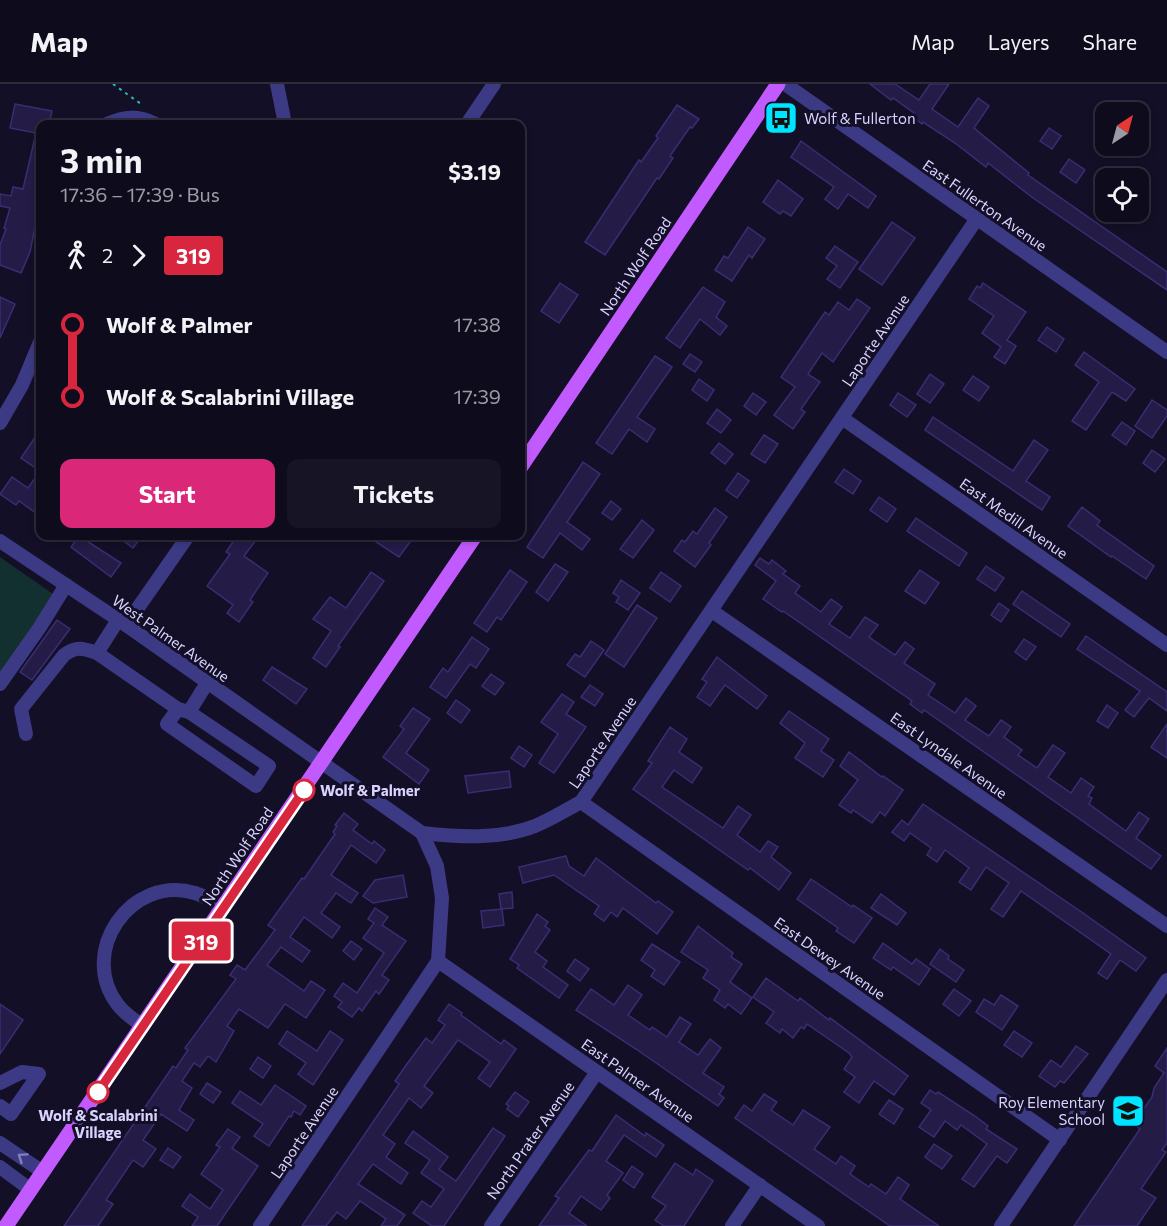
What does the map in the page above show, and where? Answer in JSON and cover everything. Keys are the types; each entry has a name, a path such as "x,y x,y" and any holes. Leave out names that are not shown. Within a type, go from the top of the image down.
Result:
{"main road":[{"name":"North Wolf Road","path":"525,461 778,84"},
{"name":"North Wolf Road","path":"6,1226 472,540"}],"street":[{"path":"277,84 284,120"},
{"path":"470,120 494,84"},
{"name":"East Fullerton Avenue","path":"785,84 1167,352"},
{"path":"118,120 126,117 146,120"},
{"name":"Laporte Avenue","path":"422,833 458,837 496,834 534,826 581,802 976,220"},
{"path":"0,423 22,385 36,352"},
{"name":"East Medill Avenue","path":"842,418 1167,645"},
{"path":"97,653 185,540"},
{"name":"West Palmer Avenue","path":"0,541 122,622 321,764"},
{"path":"0,684 66,585"},
{"name":"East Lyndale Avenue","path":"712,611 1167,926"},
{"path":"26,734 21,709 64,655 72,649 82,647 97,653 183,711 268,766 256,786 167,724 183,711 207,683"},
{"path":"321,764 422,833 437,866 442,898 438,961"},
{"name":"East Dewey Avenue","path":"581,802 1060,1140"},
{"path":"142,1026 117,1004 106,981 104,956 106,944 116,921 124,911 145,897 169,890 194,892 223,909"},
{"name":"Laporte Avenue","path":"260,1226 438,961"},
{"name":"East Palmer Avenue","path":"438,961 818,1226"},
{"path":"1001,1226 1167,980"},
{"path":"0,1083 22,1072 39,1074 12,1114 0,1106"},
{"name":"North Prater Avenue","path":"491,1226 597,1072"},
{"path":"0,1143 43,1172"},
{"path":"0,1167 31,1190"},
{"path":"732,1226 760,1185"}],"path":[{"path":"113,84 145,106"}],"green space":[{"path":"0,557 53,594 0,678"}],"building":[{"path":"870,84 895,84 919,100 930,84 949,84 932,109 958,127 978,98 989,106 974,128 1029,173 1028,175 1167,272 1167,290 1033,198 988,163 986,167 955,143 923,122 922,124 912,116 914,113 893,98 891,100"},
{"path":"15,104 52,111 50,120 36,120 36,133 10,128"},
{"path":"677,105 699,119 692,128 690,127 670,156 673,158 605,255 585,242 639,160 641,162 658,138 656,136"},
{"path":"1049,128 1061,136 1052,149 1040,141"},
{"path":"36,133 36,222 30,252 21,273 0,265 0,245 10,208 0,206 0,194 11,196 13,187 23,189"},
{"path":"801,141 876,196 868,208 848,194 838,209 825,199 834,187 791,157"},
{"path":"1069,159 1085,170 1076,183 1060,172"},
{"path":"778,180 803,199 791,216 783,211 780,214 763,202"},
{"path":"892,222 915,238 882,285 859,269"},
{"path":"748,227 765,239 752,258 749,255 732,281 715,270 724,256 728,258"},
{"path":"835,246 858,262 840,288 827,279 837,266 826,258"},
{"path":"560,283 578,295 559,323 541,311"},
{"path":"983,283 1026,312 1007,340 1016,346 1005,364 994,357 1001,347 982,333 994,316 969,299 977,286 980,288"},
{"path":"703,287 725,302 716,317 727,326 720,335 700,319 680,348 666,338"},
{"path":"0,297 15,304 0,338"},
{"path":"857,299 870,308 833,362 822,353 808,374 820,382 801,409 805,412 793,429 774,415 795,387 781,377 825,312 829,315 838,302 849,310"},
{"path":"1047,327 1064,339 1056,352 1038,340"},
{"path":"1084,352 1135,389 1126,401 1112,392 1086,430 1072,421 1099,382 1075,365"},
{"path":"690,354 702,362 695,372 683,364"},
{"path":"655,356 672,367 637,417 655,429 647,442 629,429 612,454 596,443"},
{"path":"930,374 944,384 930,403 917,394"},
{"path":"973,376 989,387 979,401 963,390"},
{"path":"699,379 714,390 707,401 692,390"},
{"path":"753,393 766,402 756,415 744,406"},
{"path":"898,393 916,405 907,417 890,405"},
{"path":"1152,400 1167,410 1167,416 1152,438 1135,426"},
{"path":"717,409 731,420 721,433 707,423"},
{"path":"933,417 1013,471 1034,440 1048,450 1026,481 1050,497 1042,510 925,430"},
{"path":"1122,422 1135,431 1126,445 1112,435"},
{"path":"764,435 778,444 765,463 751,454"},
{"path":"36,436 36,468 21,458"},
{"path":"719,443 733,454 725,464 711,453"},
{"path":"1152,450 1165,459 1155,472 1143,463"},
{"path":"583,462 600,474 567,522 590,539 582,550 560,533 543,558 527,547"},
{"path":"844,469 861,481 853,494 835,482"},
{"path":"738,473 749,481 737,498 726,490"},
{"path":"12,477 28,488 36,477 36,513 19,501 16,505 0,494"},
{"path":"879,497 896,509 887,522 870,510"},
{"path":"611,501 621,509 612,520 602,513"},
{"path":"1082,507 1100,521 1097,525 1154,566 1146,579 1068,526"},
{"path":"715,508 727,517 695,567 674,551 693,531 697,534"},
{"path":"916,518 967,553 959,566 907,531"},
{"path":"642,520 654,530 633,558 620,549"},
{"path":"76,540 85,540 121,563 111,577 71,547"},
{"path":"122,540 139,540 133,548"},
{"path":"234,540 256,540 244,556 268,573 250,600 253,602 239,622 227,613 233,605 207,586 230,554 226,552"},
{"path":"373,540 407,540 410,542 399,557"},
{"path":"760,558 769,564 772,560 786,571 783,574 800,586 795,593 821,612 831,599 842,607 829,624 850,638 865,617 878,625 869,637 895,655 905,642 914,649 904,663 935,684 928,695 955,713 966,698 976,706 965,720 989,736 1001,720 1011,727 1004,737 1022,750 1018,755 1037,768 1053,745 1065,753 1048,777 1071,793 1081,778 1094,787 1088,796 1092,798 1089,804 1126,831 1139,812 1149,819 1136,838 1161,856 1151,869 924,710 922,713 910,704 912,701 763,599 776,581 755,565"},
{"path":"555,564 568,572 548,601 536,592"},
{"path":"986,566 1004,578 995,591 977,579"},
{"path":"510,570 527,582 501,620 497,617 487,632 474,623"},
{"path":"920,570 939,583 925,604 905,591"},
{"path":"371,572 384,581 326,667 313,658 331,631 313,619 330,597 346,608"},
{"path":"661,572 681,586 670,602 650,588"},
{"path":"621,580 640,593 628,610 616,602 619,597 613,593"},
{"path":"1022,591 1070,624 1061,637 1013,604"},
{"path":"999,603 1009,610 1001,622 991,615"},
{"path":"637,605 657,618 624,667 605,654"},
{"path":"57,620 70,629 32,680 20,672"},
{"path":"1086,636 1167,692 1167,711 1149,698 1134,717 1125,710 1140,691 1077,649"},
{"path":"472,637 489,649 476,668 470,664 446,698 430,687 443,668 448,672"},
{"path":"1024,639 1036,647 1026,660 1015,652"},
{"path":"591,641 604,650 585,677 567,665 575,654 580,657"},
{"path":"717,657 767,696 757,709 725,685 710,706 697,697 707,682 702,679"},
{"path":"272,667 307,689 296,704 263,680"},
{"path":"491,674 504,683 495,695 482,686"},
{"path":"590,685 603,694 595,706 581,697"},
{"path":"562,694 574,702 566,714 586,727 554,773 539,763 558,734 541,722"},
{"path":"456,700 470,710 461,723 447,713"},
{"path":"1107,705 1118,713 1108,728 1097,721"},
{"path":"413,708 430,719 406,753 429,770 419,784 383,757 404,729 400,726"},
{"path":"789,711 829,739 821,751 834,760 823,777 795,758 805,743 780,723"},
{"path":"1167,724 1167,758 1151,747"},
{"path":"670,727 687,739 679,752 702,768 692,783 674,770 662,787 723,828 738,806 751,815 737,835 760,852 768,841 778,847 771,857 791,873 779,890 633,789 652,763 648,761"},
{"path":"519,746 532,755 524,767 511,758"},
{"path":"849,752 903,790 885,816 880,812 872,823 853,810 851,813 839,805 858,780 840,766"},
{"path":"509,771 511,787 468,793 465,776"},
{"path":"923,804 1146,958 1136,971 1120,960 1107,979 1098,973 1111,954 1021,891 1003,917 991,909 1009,883 986,867 971,890 959,882 969,868 945,850 937,862 927,855 931,848 910,833 904,841 892,832 902,820 908,825"},
{"path":"344,813 358,824 353,830 372,844 374,841 385,850 376,863 351,845 331,875 358,893 351,903 336,893 321,913 340,927 332,938 304,917 290,937 310,951 302,962 281,947 267,965 304,991 311,981 325,990 317,1002 306,1018 285,1004 268,1028 239,1009 227,1026 234,1031 216,1062 208,1056 200,1067 194,1063 182,1081 192,1088 179,1110 194,1120 187,1131 161,1114 143,1140 156,1149 143,1167 133,1160 106,1200 113,1204 98,1226 64,1226 173,1066 176,1068 188,1050 185,1048 236,979 230,975 237,965 245,970 275,930 268,925 335,834 333,832 337,826 335,825"},
{"path":"566,856 569,866 584,876 596,858 656,903 658,901 673,912 657,934 623,908 617,917 611,912 604,921 594,914 599,906 554,875 523,883 519,867"},
{"path":"403,875 407,897 373,903 363,896 375,880"},
{"path":"811,879 872,918 854,943 836,931 838,928 797,899"},
{"path":"512,892 513,908 501,909 499,894"},
{"path":"881,894 906,913 897,925 871,908"},
{"path":"375,908 388,917 382,925 406,941 382,975 389,980 379,994 376,991 362,1011 359,1008 352,1017 338,1007 342,1002 334,996 343,983 357,993 384,953 363,938 374,923 368,919"},
{"path":"502,909 504,925 483,928 481,911"},
{"path":"537,914 548,922 545,926 550,930 535,952 547,961 543,967 568,985 559,998 517,968 519,965 510,959"},
{"path":"698,926 733,953 731,957 742,964 730,982 752,998 741,1014 728,1004 725,1008 714,1000 720,990 703,978 708,970 681,952"},
{"path":"351,941 362,949 354,960 343,951"},
{"path":"883,943 912,964 916,959 930,969 919,985 893,967 891,970 873,958"},
{"path":"652,944 680,962 664,985 651,976 655,970 641,960"},
{"path":"940,949 949,956 948,959 964,970 956,982 930,964"},
{"path":"575,959 589,969 580,981 567,971"},
{"path":"766,978 798,1001 800,998 829,1020 830,1018 908,1076 894,1095 874,1081 859,1103 844,1092 855,1077 844,1069 852,1057 849,1053 807,1024 804,1029 801,1027 793,1038 782,1029 780,1033 766,1023 774,1012 753,997"},
{"path":"628,985 642,995 628,1015 650,1030 652,1027 667,1037 680,1017 691,1024 679,1042 698,1055 710,1039 721,1048 703,1073 724,1087 719,1094 724,1098 718,1106 576,1010 591,989 614,1005"},
{"path":"954,989 971,1001 959,1016 943,1004"},
{"path":"1001,995 1018,1006 1002,1030 976,1012 984,999 994,1005"},
{"path":"0,1004 23,1020 0,1054"},
{"path":"449,1004 501,1044 504,1040 516,1049 490,1087 478,1078 490,1062 458,1040 424,1086 433,1093 421,1108 409,1098 383,1135 395,1144 386,1157 408,1173 401,1184 373,1164 358,1184 405,1215 397,1226 381,1226 386,1219 360,1201 346,1219 337,1212 326,1226 302,1226 399,1084 395,1081 404,1068 426,1038 432,1043 445,1025 438,1020"},
{"path":"287,1031 317,1051 330,1031 343,1040 313,1085 298,1074 306,1063 279,1044"},
{"path":"1014,1031 1032,1043 1022,1057 1004,1045"},
{"path":"1076,1046 1088,1054 1064,1083 1060,1081 1055,1087 1039,1076 1051,1060 1061,1067"},
{"path":"1167,1048 1167,1143 1162,1150 1166,1152 1141,1189 1156,1198 1137,1226 1074,1226 1140,1129 1133,1124 1152,1097 1154,1088 1164,1073 1155,1066"},
{"path":"258,1057 271,1066 263,1078 250,1069"},
{"path":"207,1083 221,1092 213,1103 200,1094"},
{"path":"275,1085 306,1106 300,1115 294,1111 291,1117 289,1116 269,1146 254,1136 263,1124 232,1103 240,1091 261,1105"},
{"path":"930,1090 936,1094 938,1092 975,1116 988,1126 986,1129 1017,1149 1007,1163 997,1156 974,1187 962,1179 987,1144 961,1125 957,1130 945,1121 934,1137 919,1127 931,1110 921,1103"},
{"path":"515,1092 529,1102 518,1117 507,1109 509,1106 506,1104"},
{"path":"764,1094 777,1102 771,1110 793,1125 803,1110 830,1127 814,1149 836,1164 841,1156 855,1166 850,1174 869,1187 871,1184 886,1194 898,1177 909,1185 900,1199 939,1226 890,1226 735,1118 744,1105 752,1111"},
{"path":"889,1100 903,1109 894,1124 879,1114"},
{"path":"616,1115 645,1136 646,1133 664,1145 656,1157 624,1135 606,1161 623,1173 607,1195 610,1198 601,1210 581,1196 569,1213 587,1226 539,1226 559,1198 555,1196 589,1150 592,1151"},
{"path":"493,1128 505,1136 444,1226 432,1226 413,1213 422,1201 431,1207 444,1189 421,1173 430,1160 405,1143 413,1131 448,1157 439,1169 456,1181"},
{"path":"228,1129 240,1137 232,1148 258,1166 217,1226 192,1226 198,1217 182,1206 190,1194 210,1209 223,1190 201,1174 220,1147 216,1145"},
{"path":"934,1144 952,1156 942,1169 925,1157"},
{"path":"168,1148 181,1157 173,1168 160,1160"},
{"path":"675,1163 693,1175 696,1169 713,1181 684,1226 664,1226 655,1220 666,1206 652,1197"},
{"path":"632,1166 643,1174 634,1188 623,1180"}],"bus line":[{"name":"319","path":"98,1092 304,790"}],"place":[{"name":"Wolf & Fullerton","path":"781,118"},
{"name":"Wolf & Palmer","path":"304,790"},
{"name":"Wolf & Scalabrini Village","path":"98,1092"},
{"name":"Roy Elementary School","path":"1128,1111"}]}
